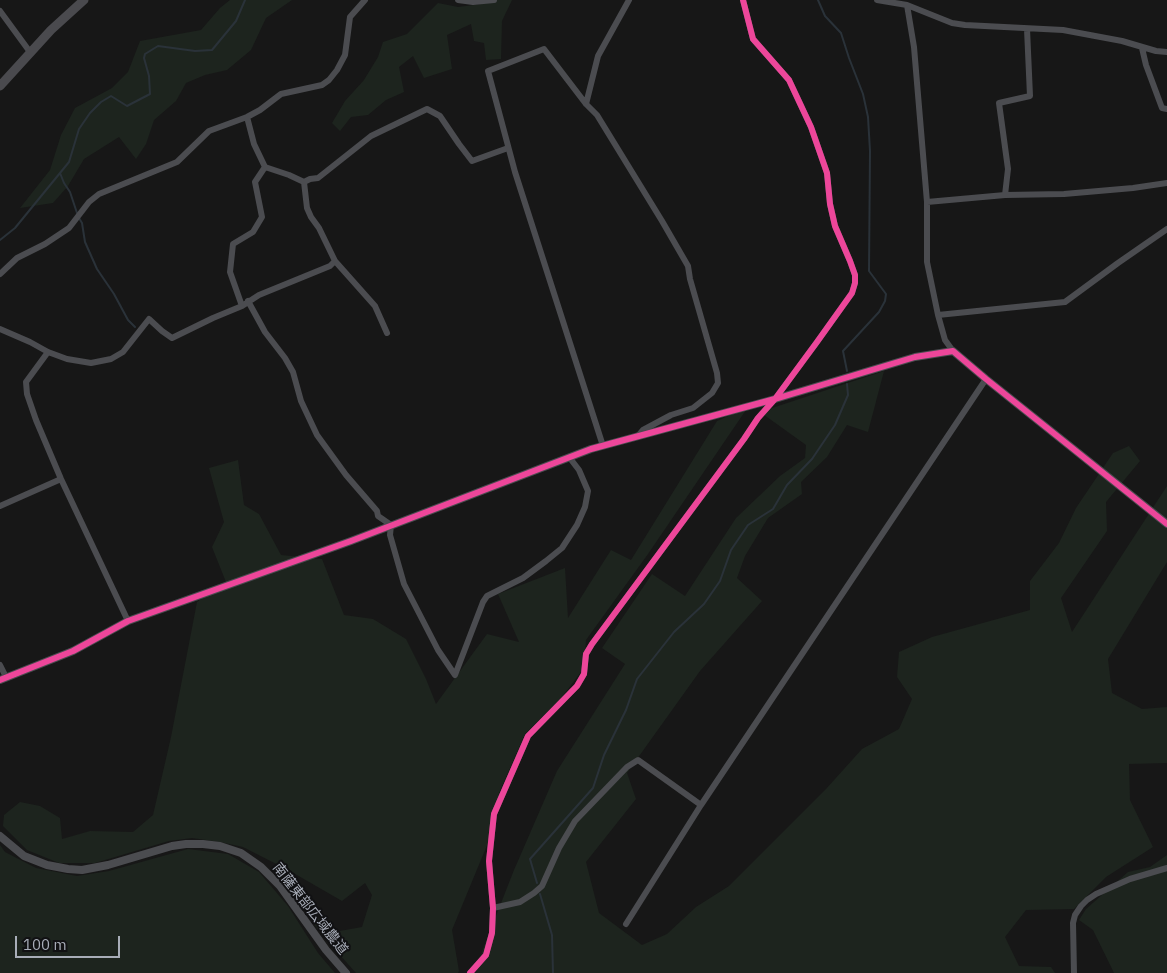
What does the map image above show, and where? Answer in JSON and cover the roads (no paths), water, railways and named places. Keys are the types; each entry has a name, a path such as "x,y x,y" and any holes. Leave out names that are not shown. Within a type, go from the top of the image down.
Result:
{"main road":[{"path":"2,80 84,0"}],"street":[{"path":"0,274 17,258 46,244 69,228 99,194 177,162 209,131 247,116 281,94 322,85 329,80 337,70 344,55 350,17 365,0"},
{"path":"458,0 473,2 494,0"},
{"path":"586,104 598,56 629,0"},
{"path":"470,973 486,956 492,933 493,908 488,860 494,814 528,736 576,686 584,674 586,654 592,644 758,418 775,399 852,294 855,275 835,226 830,204 827,173 811,127 789,80 753,39 744,0"},
{"path":"877,0 907,5 952,23 965,26 1063,30 1122,41 1156,52 1167,52"},
{"path":"907,5 914,42 927,202 927,262 945,340 953,351 986,379 1167,524"},
{"path":"0,11 30,52"},
{"path":"1005,195 1008,169 999,103 1030,96 1027,29"},
{"path":"603,446 508,148 488,71 544,48 586,104 597,115 688,266 717,373 718,383 712,392 693,408 671,415 644,430 638,436"},
{"path":"1142,48 1162,108 1167,109"},
{"path":"304,182 318,178 371,136 427,109 440,116 472,161 508,148"},
{"path":"247,116 254,144 265,167 304,182"},
{"path":"242,306 230,272 233,244 253,232 262,217 255,182 265,167"},
{"path":"304,182 307,208 335,261 375,306 387,333"},
{"path":"927,202 1005,195 1064,194 1167,183"},
{"path":"938,315 1066,302 1118,262 1167,229"},
{"path":"0,329 48,352 87,363 111,359 127,347 149,318 172,338 242,306 248,301 330,266 335,261"},
{"path":"248,301 265,332 293,372 301,400 317,435 346,475 377,511 378,516 391,526"},
{"path":"0,664 3,678 73,651 128,621 391,526 569,457 915,357 953,351"},
{"path":"48,352 26,382 28,394 61,479 128,621"},
{"path":"626,924 701,806 986,379"},
{"path":"391,526 390,535 404,584 438,650 455,675 487,596 523,578 546,561 562,548 577,525 585,507 588,492 578,470 569,457"},
{"path":"0,506 61,479"},
{"path":"493,908 520,902 542,886 575,821 628,767 638,760 701,806"},
{"name":"南薩東部広域農道","path":"0,836 24,856 47,865 82,870 186,844 220,846 240,853 261,867 280,886 326,950 346,973"},
{"path":"1074,973 1073,923 1075,915 1081,906 1096,894 1113,886 1167,868"}],"waterway":[{"path":"0,240 15,228 69,162 79,129 90,113 101,102 111,96 127,106 150,94 145,54 158,46 195,51 212,50 236,21 245,0"},
{"path":"818,0 825,16 841,33 863,94 868,117 870,151 869,271 886,294 885,301 879,312 843,351 847,371"},
{"path":"60,173 70,192 77,213"},
{"path":"79,218 82,223 85,242 97,269 114,294 128,320 135,327"},
{"path":"537,883 530,859 593,788 604,755 626,710 637,679 674,632 704,604 720,581 731,550 748,525 773,509 787,485 812,459 835,425 848,395 847,384"},
{"path":"540,894 552,935 553,973"}]}
